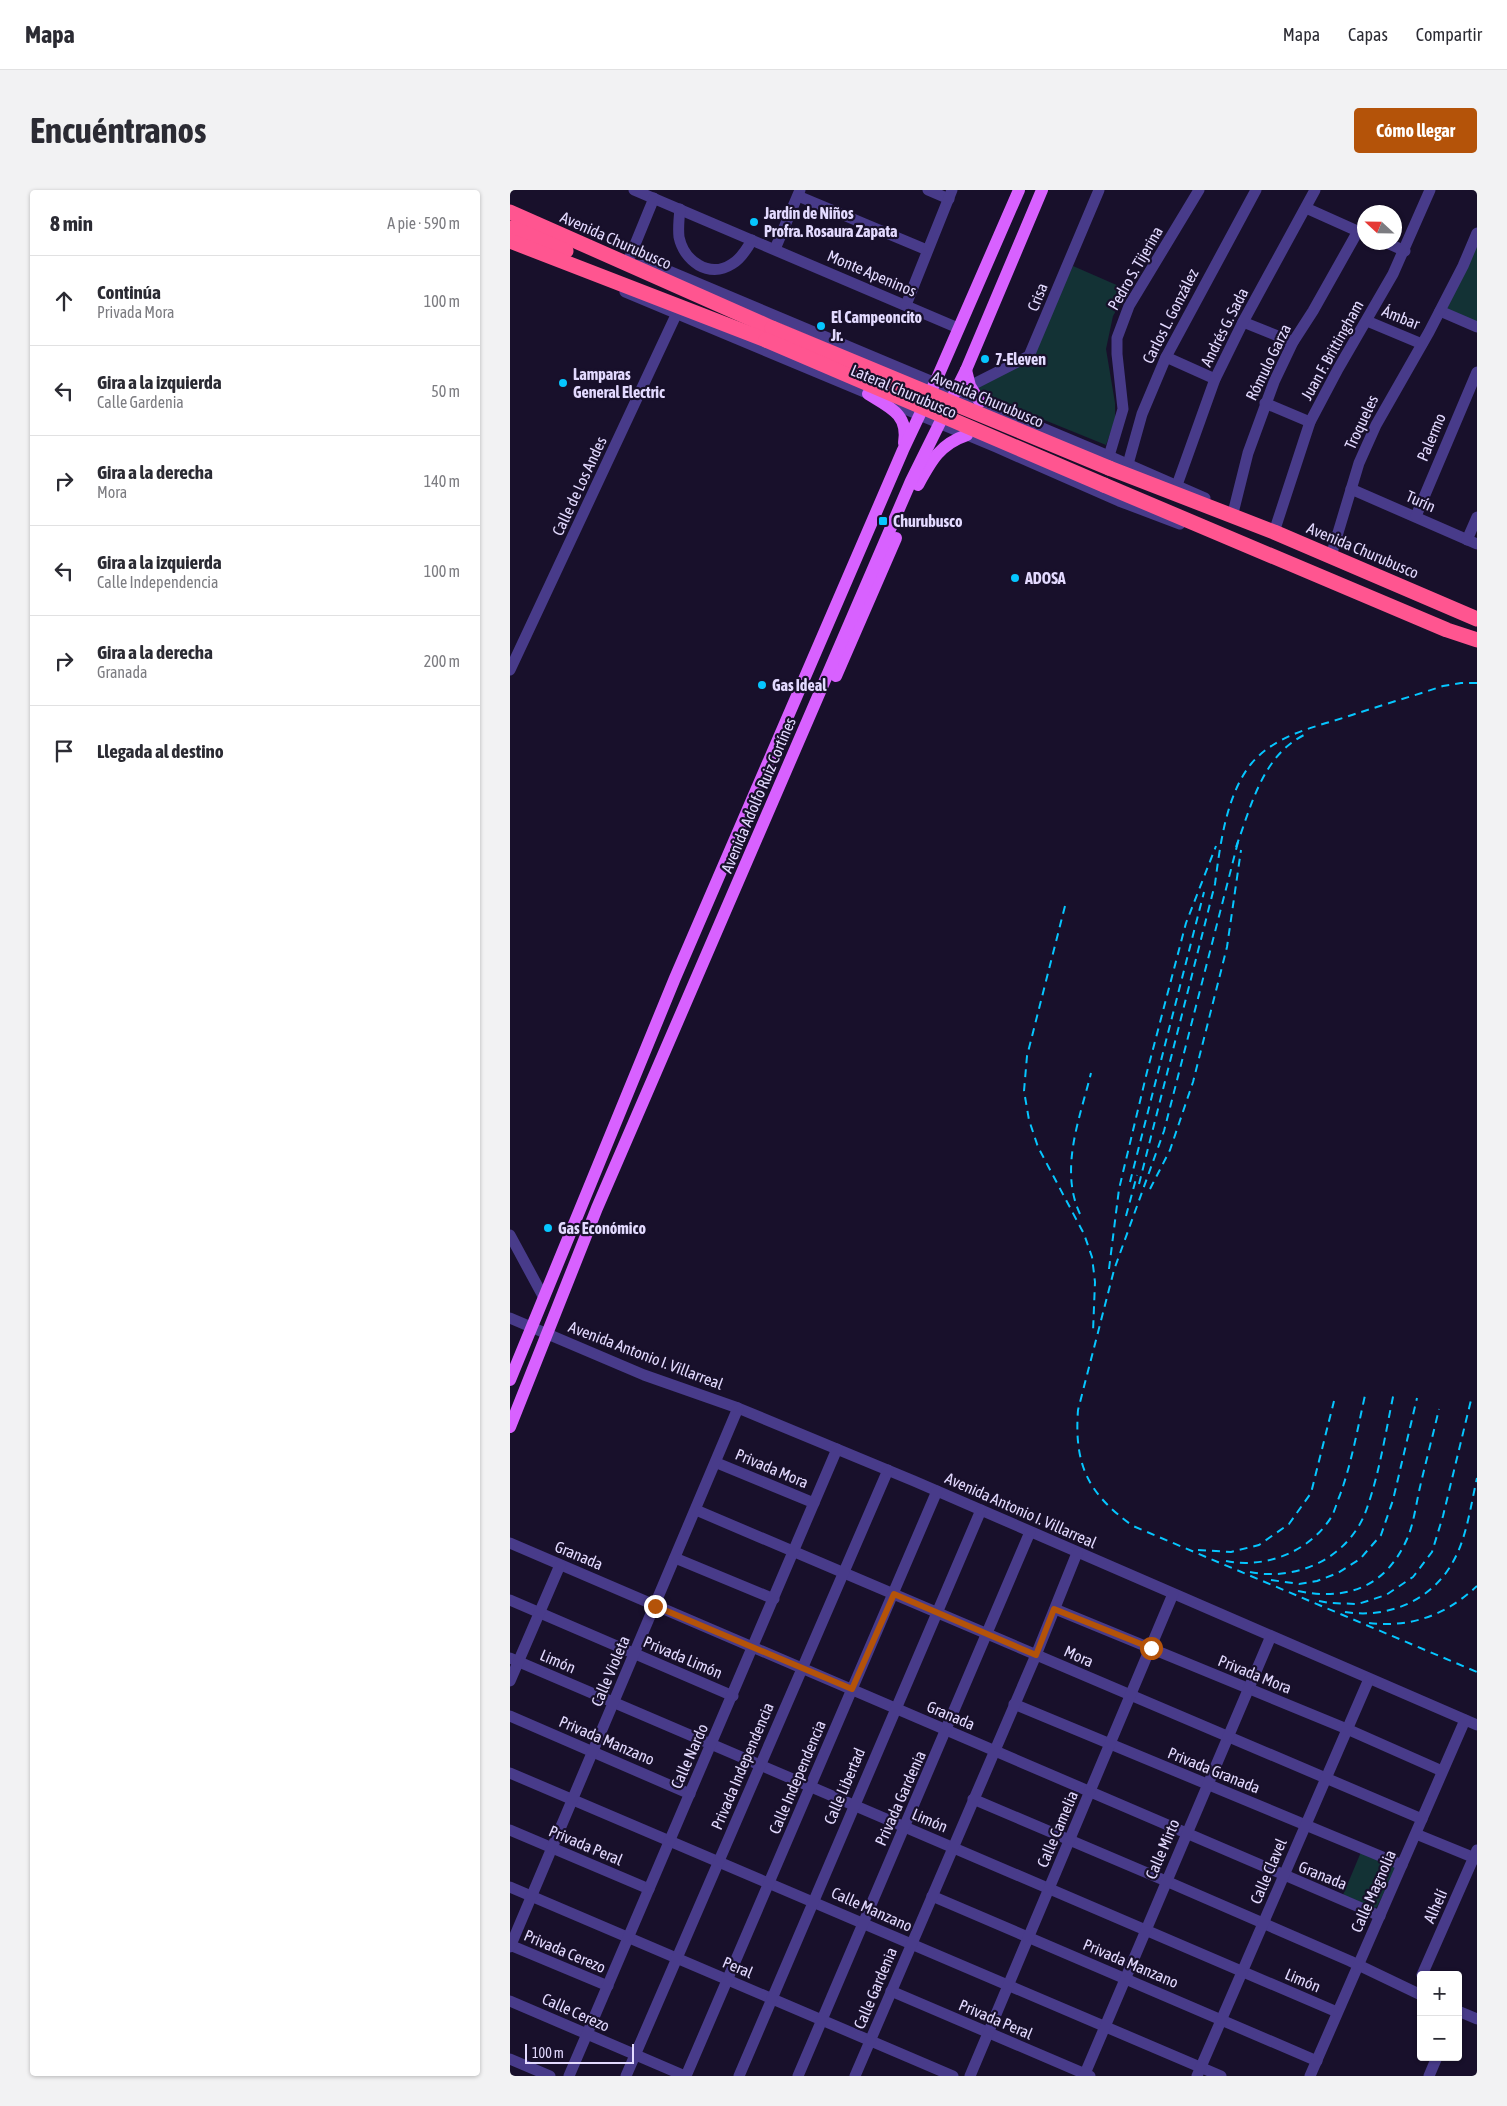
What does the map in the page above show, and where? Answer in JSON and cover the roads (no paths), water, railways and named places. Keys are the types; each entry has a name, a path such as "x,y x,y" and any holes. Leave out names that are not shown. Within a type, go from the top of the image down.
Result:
{"highway":[{"name":"Avenida Churubusco","path":"510,212 629,265 769,334 1104,485 1447,630 1477,640"},
{"name":"Avenida Churubusco","path":"511,234 673,308 769,334 1109,462 1225,514 1274,532 1477,617"},
{"path":"511,234 652,288 665,296 673,308"}],"main road":[{"name":"Avenida Adolfo Ruiz Cortínes","path":"510,1380 675,978 903,450 935,383 1019,190"},
{"name":"Avenida Adolfo Ruiz Cortínes","path":"510,1427 604,1191 911,481 966,370 1042,190"},
{"path":"966,370 970,386 980,402"},
{"path":"868,394 900,416 906,433 903,450"},
{"path":"804,729 840,670 926,470 945,445 967,435"},
{"name":"Avenida Churubusco","path":"1447,630 1477,646"}],"street":[{"name":"Monte Apeninos","path":"634,190 958,328"},
{"path":"629,265 659,200 668,190"},
{"path":"906,305 951,194 928,190"},
{"name":"Crisa","path":"970,386 1029,356 1099,190"},
{"name":"Pedro S. Tijerina","path":"1109,462 1123,409 1116,354 1117,338 1129,306 1199,190"},
{"name":"Carlos L. González","path":"1128,464 1142,414 1166,357 1256,190"},
{"name":"Andrés G. Sada","path":"1178,485 1196,428 1215,379 1243,322 1315,190"},
{"name":"Juan F. Brittingham","path":"1274,532 1310,422 1405,250 1425,192"},
{"path":"775,249 799,193 927,250"},
{"path":"1306,208 1357,231"},
{"path":"680,209 679,237 682,246 690,259 700,267 717,270 733,264 752,240"},
{"name":"Troqueles","path":"1331,556 1351,489 1376,425 1440,311 1477,233"},
{"name":"Rómulo Garza","path":"1225,514 1266,403 1293,342 1357,240"},
{"name":"Lateral Churubusco","path":"629,265 654,266 694,282 980,402 1109,462 1128,464 1178,485 1210,502 1225,514"},
{"path":"694,282 700,267"},
{"name":"Lateral Churubusco","path":"673,308 895,406 1152,514 1181,524 1206,528"},
{"name":"Calle de Los Andes","path":"510,670 673,308"},
{"path":"1440,311 1477,327"},
{"name":"Ámbar","path":"1367,321 1422,344"},
{"path":"1243,322 1293,342"},
{"path":"1166,357 1215,379"},
{"path":"868,394 882,361"},
{"path":"895,406 909,372"},
{"name":"Palermo","path":"1416,516 1477,372"},
{"path":"1266,403 1310,422"},
{"path":"1123,409 1142,414"},
{"name":"Turín","path":"1351,489 1472,542"},
{"path":"1472,542 1477,517"},
{"path":"510,1235 544,1298"},
{"path":"510,1318 532,1328"},
{"name":"Avenida Antonio I. Villarreal","path":"532,1328 644,1375 738,1408 938,1491 1477,1725"},
{"name":"Calle Violeta","path":"510,1946 738,1408"},
{"name":"Calle Nardo","path":"569,2076 837,1449"},
{"name":"Privada Mora","path":"716,1462 814,1503"},
{"name":"Privada Independencia","path":"626,2076 888,1470"},
{"name":"Calle Independencia","path":"685,2076 938,1491"},
{"name":"Mora","path":"696,1510 1422,1819"},
{"name":"Calle Libertad","path":"738,2076 981,1510"},
{"name":"Privada Gardenia","path":"798,2076 1030,1532"},
{"name":"Granada","path":"510,1543 1380,1916"},
{"name":"Calle Gardenia","path":"855,2076 1078,1553"},
{"path":"676,1558 774,1600"},
{"path":"510,1681 514,1660 539,1613 560,1566"},
{"name":"Calle Camelia","path":"970,2076 1173,1594"},
{"name":"Privada Limón","path":"510,1600 733,1696"},
{"name":"Privada Mora","path":"1054,1609 1347,1729 1442,1771"},
{"name":"Calle Mirto","path":"1086,2075 1104,2026 1271,1636"},
{"name":"Limón","path":"514,1660 1337,2012"},
{"name":"Calle Clavel","path":"1199,2072 1369,1679"},
{"name":"Privada Granada","path":"1014,1704 1402,1865"},
{"name":"Privada Manzano","path":"510,1716 690,1794"},
{"name":"Calle Magnolia","path":"1310,2076 1465,1720"},
{"name":"Calle Manzano","path":"510,1773 1104,2026 1199,2072 1221,2076"},
{"path":"973,1799 1070,1839 1417,1993"},
{"name":"Privada Peral","path":"510,1830 649,1889"},
{"path":"1416,1834 1476,1855"},
{"name":"Alhelí","path":"1423,1971 1476,1855"},
{"name":"Peral","path":"510,1887 953,2076"},
{"name":"Privada Manzano","path":"932,1896 1317,2061"},
{"name":"Privada Cerezo","path":"510,1946 608,1986"},
{"name":"Privada Peral","path":"891,1992 1086,2075"},
{"name":"Calle Cerezo","path":"510,2001 685,2076"},
{"path":"1462,2012 1477,2019"},
{"path":"510,2059 550,2076"},
{"path":"1428,2076 1435,2061"}],"railway":[{"path":"1139,1184 1215,884 1226,821 1242,776 1261,754 1284,738 1443,686 1477,683"},
{"path":"1236,847 1253,800 1268,769 1290,744 1304,735"},
{"path":"1238,842 1164,1131 1114,1270 1078,1410 1077,1429 1082,1462 1087,1477 1095,1490 1105,1502 1133,1526 1477,1672"},
{"path":"1109,1269 1119,1189 1147,1072 1186,923 1216,846"},
{"path":"1150,1189 1170,1150 1193,1082 1227,947 1241,850"},
{"path":"1130,1182 1204,892"},
{"path":"1065,906 1027,1056 1024,1091 1029,1120 1038,1147 1084,1234 1092,1257 1095,1282 1093,1332"},
{"path":"1080,1214 1074,1197 1071,1161 1077,1126 1091,1073"},
{"path":"1126,1216 1137,1175"},
{"path":"1226,1561 1241,1563 1271,1560 1299,1548 1323,1529 1332,1516 1348,1470 1366,1391"},
{"path":"1250,1572 1268,1574 1287,1573 1304,1569 1321,1562 1349,1540 1359,1525 1372,1494 1394,1392"},
{"path":"1271,1580 1299,1584 1317,1581 1338,1573 1360,1559 1381,1535 1393,1500 1417,1398"},
{"path":"1319,1601 1358,1604 1386,1595 1413,1577 1432,1552 1443,1516 1471,1400"},
{"path":"1198,1550 1231,1552 1259,1545 1289,1524 1311,1493 1334,1401"},
{"path":"1298,1591 1316,1594 1348,1592 1363,1587 1388,1569 1398,1555 1409,1533 1439,1409"},
{"path":"1345,1612 1378,1612 1393,1609 1408,1604 1434,1586 1454,1560 1462,1541 1477,1478"},
{"path":"1369,1623 1399,1623 1427,1617 1453,1605 1477,1586"}],"place":[{"name":"Jardín de Niños Profra. Rosaura Zapata","path":"754,222"},
{"name":"El Campeoncito Jr.","path":"821,326"},
{"name":"7-Eleven","path":"985,359"},
{"name":"Lamparas General Electric","path":"563,383"},
{"name":"Churubusco","path":"883,521"},
{"name":"ADOSA","path":"1015,578"},
{"name":"Gas Ideal","path":"762,685"},
{"name":"Gas Económico","path":"548,1228"}]}
